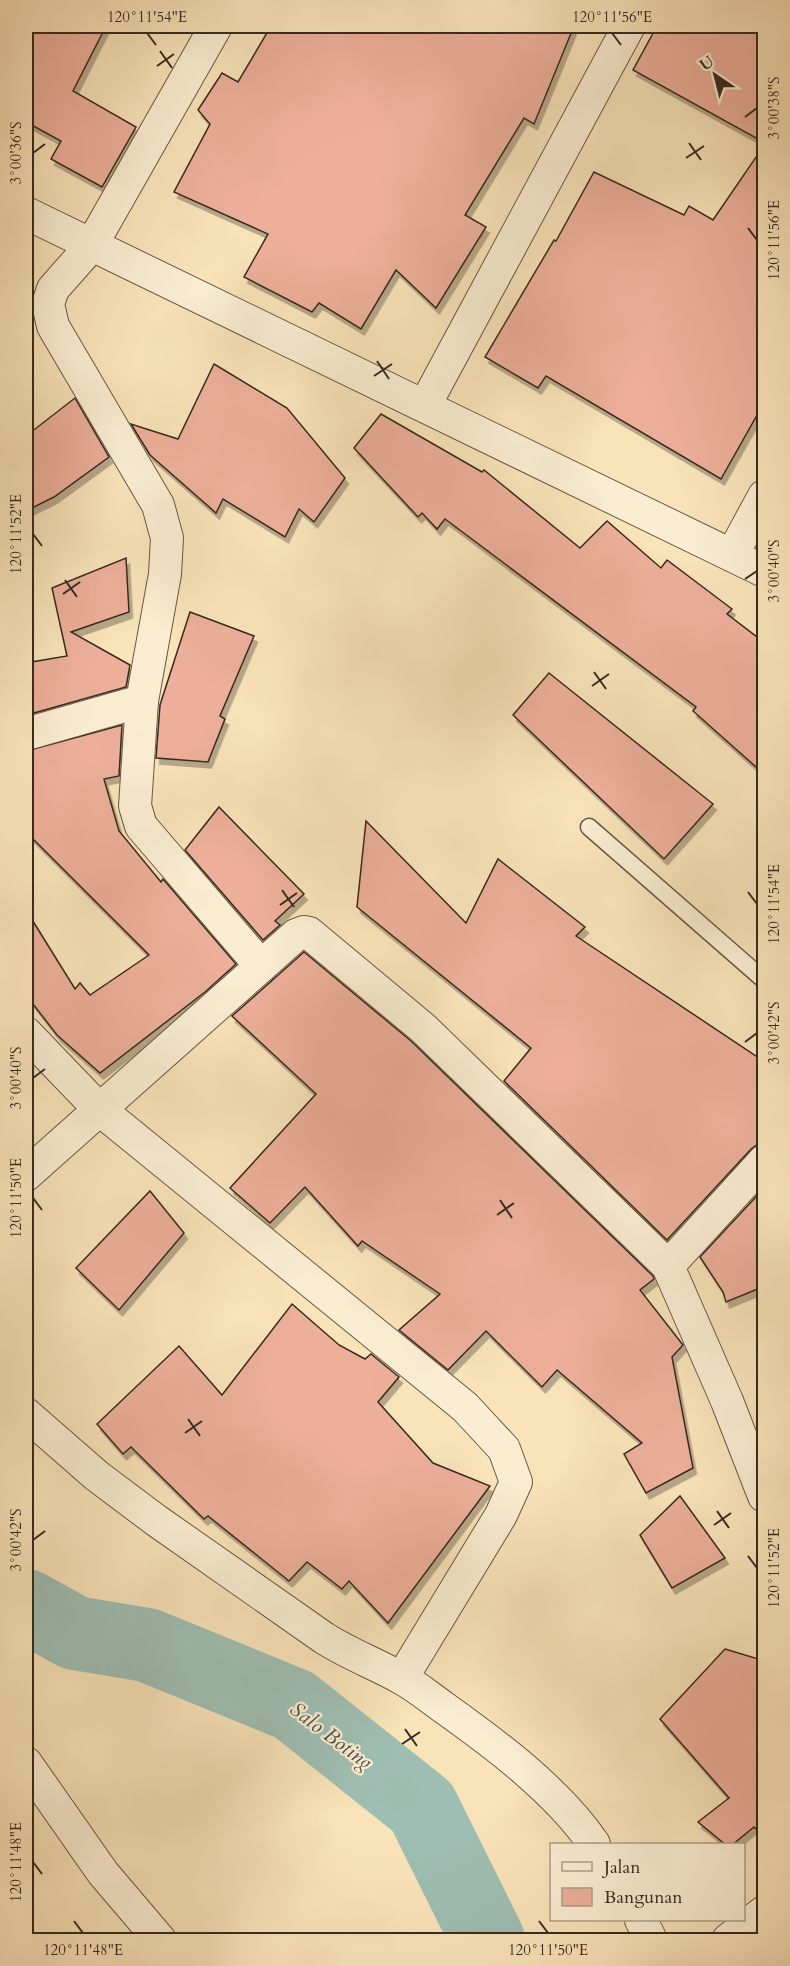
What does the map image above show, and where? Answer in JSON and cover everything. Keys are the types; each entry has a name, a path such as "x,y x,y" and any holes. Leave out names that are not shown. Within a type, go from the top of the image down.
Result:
{"street":[{"path":"216,26 91,246 53,289 48,304 53,326 152,494 164,521 168,546 142,701 135,806 137,817 153,841 261,966"},
{"path":"425,405 629,26"},
{"path":"26,213 765,571"},
{"path":"732,555 765,496"},
{"path":"26,734 142,701"},
{"path":"26,1175 296,935 309,933 423,1028 668,1266 727,1401 765,1496"},
{"path":"26,1033 99,1108 465,1407 504,1449 516,1482 501,1515 402,1678"},
{"path":"668,1266 765,1161"},
{"path":"26,1414 97,1476 212,1561 341,1648 402,1678 494,1746 556,1798 580,1824 593,1843"},
{"path":"26,1763 103,1873 160,1941"},
{"path":"728,1941 765,1912"},
{"path":"641,1921 651,1941"}],"lane":[{"path":"589,827 765,981"}],"building":[{"path":"26,26 106,26 73,91 136,127 102,187 51,159 61,141 26,122"},
{"path":"271,26 574,26 534,124 524,118 465,215 486,227 436,308 396,270 361,329 319,303 312,312 244,277 268,234 174,192 210,124 198,110 222,73 238,82"},
{"path":"657,26 739,26 765,37 765,143 633,70"},
{"path":"765,144 765,401 721,479 546,376 538,388 485,357 554,240 556,241 594,172 684,215 689,206 713,220"},
{"path":"214,364 287,408 345,478 314,522 299,509 285,537 223,499 216,513 150,455 131,424 178,439"},
{"path":"75,398 109,457 54,497 26,511 26,436"},
{"path":"381,414 482,472 484,470 580,548 607,521 661,568 667,560 732,609 727,614 765,643 765,775 693,711 696,707 445,519 437,529 422,513 418,517 354,448"},
{"path":"126,558 129,612 71,632 130,665 126,687 34,713 26,688 26,663 67,656 52,588"},
{"path":"190,612 254,636 220,716 225,719 208,762 156,758 160,705"},
{"path":"549,673 713,804 664,859 513,715"},
{"path":"122,725 119,776 104,779 119,831 161,882 163,879 236,964 205,992 100,1073 57,1035 26,995 26,910 75,989 80,983 90,995 149,955 26,832 26,751"},
{"path":"219,807 304,894 275,921 280,925 263,940 185,850"},
{"path":"366,821 466,923 498,859 585,927 576,936 765,1062 765,1143 758,1144 751,1149 667,1240 504,1081 531,1048 357,907"},
{"path":"304,952 411,1041 653,1276 654,1279 640,1290 683,1345 672,1357 693,1468 646,1493 624,1454 642,1443 557,1370 542,1387 486,1331 448,1370 399,1330 440,1294 362,1241 358,1246 305,1187 270,1223 230,1188 316,1094 232,1016"},
{"path":"765,1187 765,1286 726,1302 723,1292 700,1257"},
{"path":"150,1191 184,1233 119,1310 76,1268"},
{"path":"292,1304 339,1345 365,1359 371,1354 399,1377 378,1402 433,1463 490,1486 388,1623 349,1581 342,1589 307,1562 289,1581 208,1516 204,1519 131,1447 123,1454 97,1424 179,1346 222,1395"},
{"path":"680,1496 725,1558 672,1588 640,1535"},
{"path":"725,1649 765,1661 765,1838 754,1827 734,1843 724,1843 698,1822 729,1798 660,1719"}],"waterway":[{"name":"Salo Boting","path":"26,1606 75,1633 147,1645 294,1705 422,1807 488,1940"}]}
